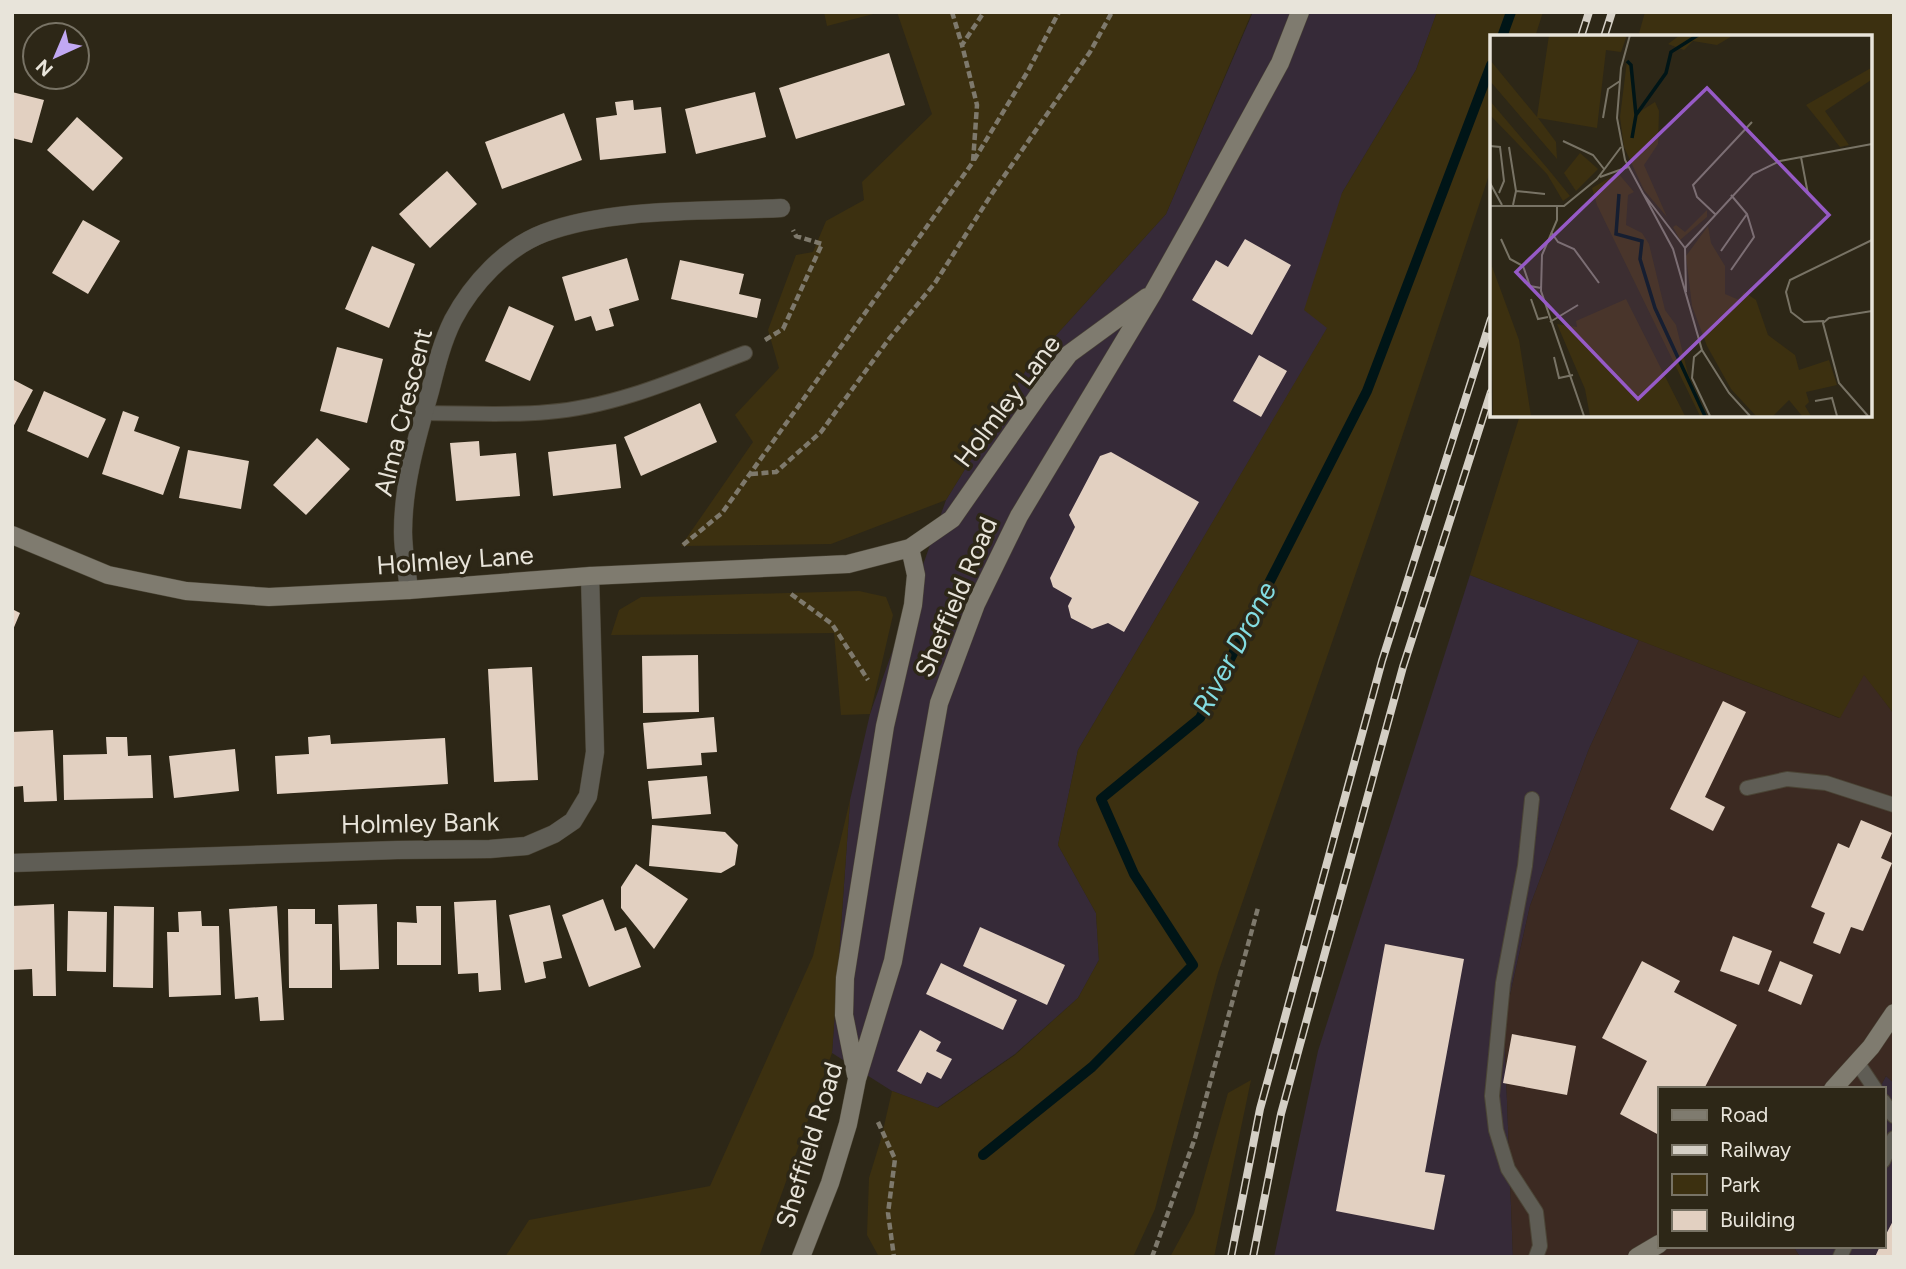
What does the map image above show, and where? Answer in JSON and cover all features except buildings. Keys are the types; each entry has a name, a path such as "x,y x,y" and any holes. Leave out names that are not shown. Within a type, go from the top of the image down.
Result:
{"main road":[{"name":"Sheffield Road","path":"804,1256 848,1124 857,1079 893,961 939,703 976,604 1019,516 1153,293 1280,63 1300,12"},
{"name":"Holmley Lane","path":"12,535 108,575 186,591 268,597 409,590 590,576 848,564 910,548 952,519 1069,354 1153,293"},
{"path":"857,1079 844,1015 845,978 888,714 913,606 916,575 910,548"},
{"path":"1835,1087 1871,1046 1894,1013"},
{"path":"1637,1257 1658,1245"}],"street":[{"name":"Alma Crescent","path":"409,590 402,533 405,496 424,413 440,354 453,320 472,291 498,261 523,243 544,233 584,222 639,215 781,208"},
{"name":"Holmley Bank","path":"12,863 383,850 490,849 526,846 554,834 573,821 588,796 595,752 590,576"}],"lane":[{"path":"424,413 550,412 587,406 632,395 745,353"},
{"path":"1747,788 1787,779 1826,783 1894,805"},
{"path":"1532,799 1525,866 1503,982 1492,1096 1496,1130 1508,1169 1536,1212 1540,1246 1536,1257"},
{"path":"1857,1062 1874,1087"},
{"path":"1885,1157 1894,1138"}],"path":[{"path":"952,12 977,105 973,162"},
{"path":"962,45 984,12"},
{"path":"684,572 681,546 722,513 973,162 1028,71 1059,12"},
{"path":"750,474 776,472 821,432 889,339 935,283 991,195 1090,52 1112,12"},
{"path":"745,353 783,329 822,244 796,236 781,208"},
{"path":"758,569 832,624 888,714"},
{"path":"1152,1257 1195,1138 1258,908"},
{"path":"857,1079 895,1158 888,1213 894,1257"}],"shaded area":[{"path":"1253,12 1437,12 1416,70 1342,193 1328,327 1078,750 1058,845 1096,913 1099,960 1078,998 1015,1054 937,1108 892,1091 832,1053 850,800 870,714 946,500 1029,365 1166,214"},
{"path":"1470,575 1639,640 1589,749 1530,906 1504,1022 1513,1257 1274,1257 1318,1051"},
{"path":"1639,640 1839,718 1864,674 1894,714 1894,1083 1886,1076 1880,1087 1658,1087 1658,1248 1794,1248 1800,1257 1513,1257 1504,1022 1530,906 1589,749"},
{"path":"1886,1076 1894,1083 1894,1257 1800,1257 1794,1248 1885,1248 1885,1087 1880,1087"}],"green space":[{"path":"824,12 881,12 827,26"},
{"path":"897,12 1252,12 1166,214 1029,365 946,500 831,544 681,546 753,442 735,415 779,368 768,330 796,255 813,252 826,221 864,200 862,182 932,114"},
{"path":"1437,12 1543,12 1536,35 1490,35 1490,172 1379,506 1218,973 1155,1209 1133,1257 879,1257 867,1235 869,1178 892,1091 938,1108 1015,1055 1078,998 1099,960 1096,913 1058,845 1078,750 1327,328 1304,310 1342,193 1416,70"},
{"path":"1645,12 1894,12 1894,714 1864,675 1840,718 1470,575 1520,416 1871,416 1871,35 1639,35"},
{"path":"859,591 886,597 893,615 870,714 841,715 834,633 611,635 619,610 641,597"},
{"path":"850,800 832,1053 759,1257 505,1257 529,1220 710,1186 813,956"},
{"path":"1251,1080 1214,1257 1170,1257 1194,1213 1228,1093"}],"waterway":[{"name":"River Drone","path":"1503,35 1511,12"},
{"name":"River Drone","path":"983,1155 1092,1067 1193,965 1134,874 1101,799 1200,718 1367,391 1490,68"}],"railway":[{"path":"1582,35 1589,12"},
{"path":"1605,35 1612,12"},
{"path":"1231,1257 1260,1109 1382,661 1490,322"},
{"path":"1253,1257 1281,1114 1403,667 1490,395"}]}
